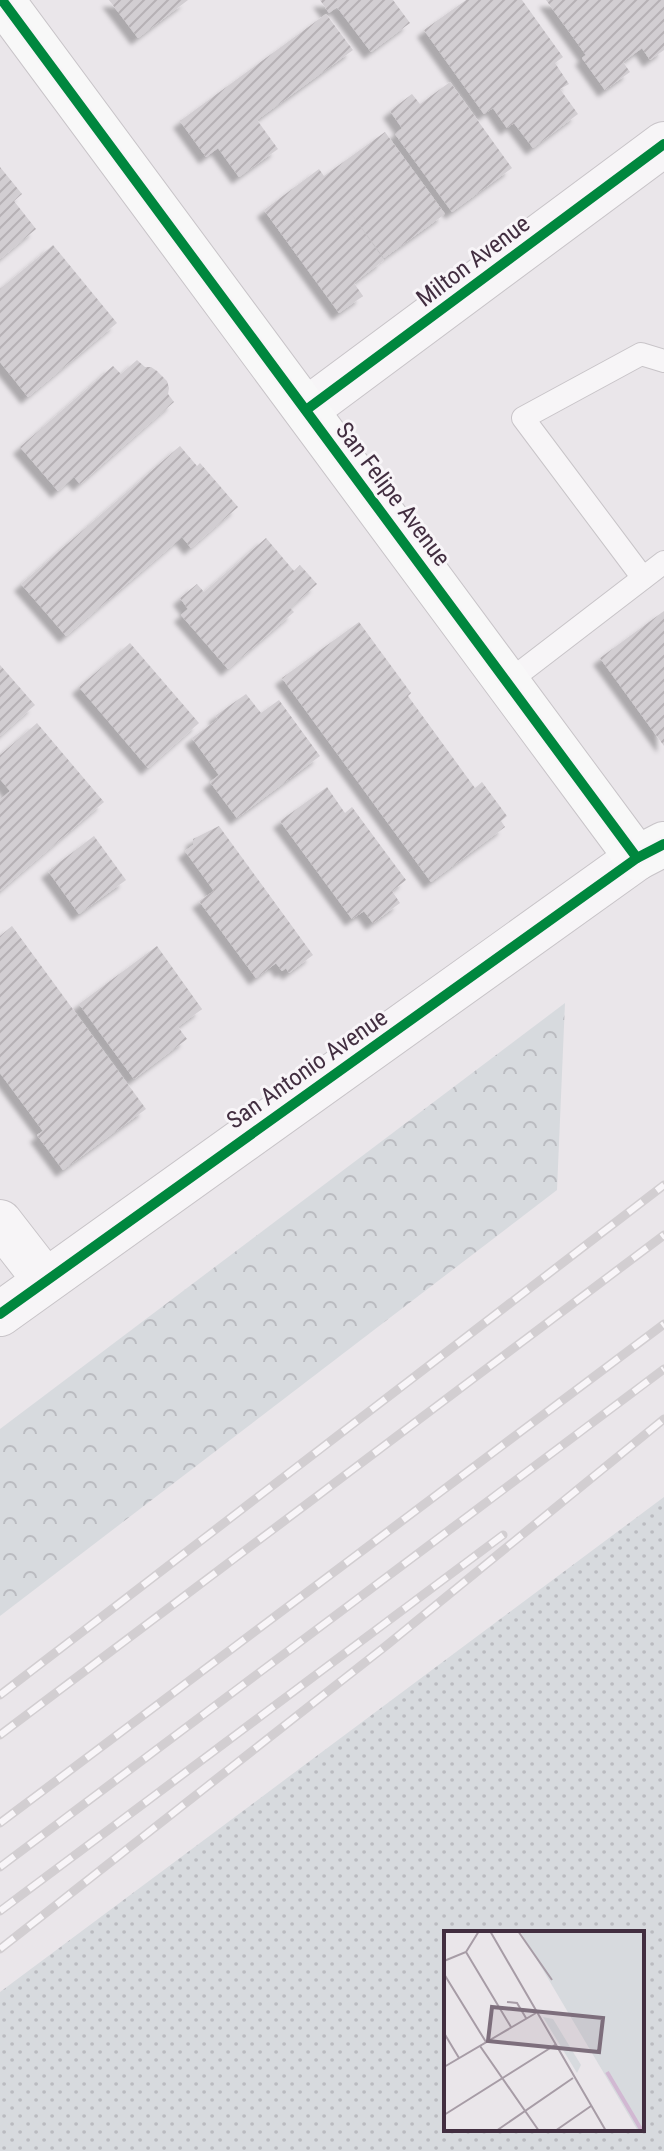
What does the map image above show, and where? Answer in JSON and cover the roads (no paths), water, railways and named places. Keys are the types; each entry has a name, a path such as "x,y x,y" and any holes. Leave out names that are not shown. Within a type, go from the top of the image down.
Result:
{"street":[{"name":"San Felipe Avenue","path":"2,0 508,682 651,851"},
{"name":"Milton Avenue","path":"306,410 664,144"},
{"name":"San Antonio Avenue","path":"0,1314 651,851"},
{"path":"0,1222 45,1280"}],"lane":[{"path":"643,578 523,418 641,354 664,361"},
{"path":"508,682 664,562"}],"railway":[{"path":"0,1695 664,1185"},
{"path":"0,1735 664,1235"},
{"path":"0,1823 664,1324"},
{"path":"0,1867 664,1369"},
{"path":"0,1949 387,1645 664,1419"},
{"path":"0,1911 503,1535"}]}
